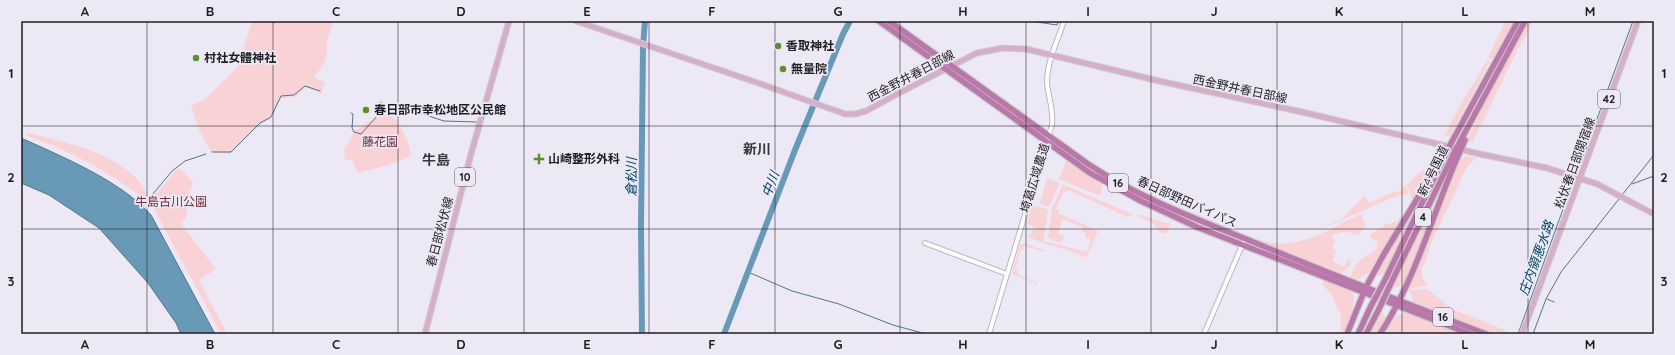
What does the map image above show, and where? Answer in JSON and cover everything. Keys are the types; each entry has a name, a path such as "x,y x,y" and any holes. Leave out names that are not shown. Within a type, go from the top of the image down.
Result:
{"highway":[{"name":"春日部野田バイパス","path":"879,21 1090,173 1141,201 1243,245 1365,290 1470,334"},
{"name":"春日部野田バイパス","path":"889,21 1048,136 1108,177 1143,196 1194,219 1365,290"},
{"name":"新4号国道","path":"1358,334 1449,147 1518,21"},
{"path":"1380,334 1398,303 1422,250 1458,149 1494,83 1500,67 1525,21"},
{"name":"4","path":"1365,290 1384,254 1424,189 1441,157 1449,147"},
{"name":"新4号国道","path":"1366,334 1458,149"},
{"path":"1347,334 1365,290"},
{"name":"春日部野田バイパス","path":"1398,303 1486,334"}],"main road":[{"name":"春日部松伏線","path":"425,334 469,162 509,21"},
{"name":"西金野井春日部線","path":"576,21 845,114 855,114 866,111 978,53 1003,48 1026,49 1159,81 1547,168 1580,178 1604,188 1654,214"},
{"name":"松伏春日部関宿線","path":"1522,334 1638,21"}],"street":[{"name":"埼葛広域農道","path":"988,334 1052,125 1052,110 1048,88 1048,78 1064,21"},
{"path":"1204,334 1245,239"},
{"path":"925,243 1007,274"}],"green space":[{"path":"252,21 334,21 327,40 327,52 324,63 314,78 325,82 321,93 305,87 297,96 281,98 270,119 260,125 230,154 211,152 199,130 191,105 204,100 238,67"},
{"path":"1505,21 1514,21 1493,57 1491,59 1488,58"},
{"path":"1528,21 1533,21 1472,143 1467,140 1503,66"},
{"path":"1487,60 1489,60 1489,63 1450,136 1445,135 1462,102"},
{"name":"藤花園","path":"387,114 397,120 408,142 411,156 388,165 358,173 352,160 345,160 344,151 355,130 361,128 367,122"},
{"name":"牛島古川公園","path":"28,133 84,148 98,153 124,167 135,177 151,200 179,168 193,182 188,199 186,218 181,224 216,269 199,280 227,334 221,334 153,207 134,191 97,167 68,152 26,135"},
{"path":"1466,156 1477,158 1468,165 1431,243 1425,264 1422,267 1422,276 1427,286 1409,288 1423,256 1453,176 1460,160"},
{"path":"1066,161 1101,184 1102,188 1100,196 1059,179"},
{"path":"1424,169 1429,174 1413,201 1406,185"},
{"path":"1047,178 1059,183 1050,205 1048,206 1040,204"},
{"path":"1064,185 1132,214 1131,216 1123,217 1123,215 1068,190 1066,192 1064,191 1056,209 1059,210 1058,213 1098,231 1086,258 1071,251 1031,238 1024,234 1030,236 1032,229 1036,230 1037,228 1027,224 1032,205 1047,209 1048,211 1043,241 1087,252 1091,240 1085,237 1086,233 1082,231 1083,227 1062,219 1058,234 1064,236 1061,243 1048,238 1052,209 1062,186"},
{"path":"1403,186 1407,188 1408,194 1389,199 1329,226 1328,225 1342,219 1364,196 1370,203 1396,191 1400,192"},
{"path":"1434,202 1425,236 1416,261 1404,281 1397,287 1393,287"},
{"path":"1414,211 1384,274 1382,273 1381,276 1376,274"},
{"path":"1137,214 1170,224 1167,233 1160,231 1154,226 1155,224 1138,216 1136,218"},
{"path":"1361,214 1366,226 1359,234 1355,235 1349,232 1344,232 1333,235 1332,238 1335,241 1332,248 1336,250 1333,261 1344,267 1348,259 1351,261 1350,266 1341,273 1252,238 1273,243 1296,242 1318,235"},
{"path":"1401,216 1403,217 1369,272 1357,280 1350,277 1354,267 1366,256 1376,250 1378,242 1370,238 1370,235 1385,225 1397,221"},
{"path":"1025,243 1046,251 1024,246 1023,249 1021,249 1015,269 1018,270 1017,274 1035,282 1037,280 1036,286 1034,286 1035,283 1012,274 1020,245"},
{"path":"1325,280 1351,291 1353,295 1353,306 1347,310 1354,309 1344,334 1341,334 1340,315 1342,312 1339,311 1331,294 1322,284"},
{"path":"1427,289 1450,308 1505,330 1510,334 1493,334 1412,302 1413,300 1409,290"},
{"path":"1381,310 1387,319 1378,334 1369,334"},
{"path":"1407,312 1463,334 1384,334 1393,318"}],"water":[{"path":"21,138 73,162 108,181 124,191 151,215 215,334 181,334 176,323 148,283 99,228 49,195 21,183"}],"waterway":[{"name":"倉松川","path":"642,334 641,225 643,46 645,21"},
{"name":"中川","path":"724,334 795,150 843,34 850,21"},
{"path":"1030,21 1057,25 1059,21"},
{"name":"庄内領悪水路","path":"1580,165 1633,21"},
{"path":"212,152 231,152 260,123 271,117 281,96 294,95 305,86 320,91"},
{"path":"351,113 353,114 352,128 354,132 361,134 377,116 380,102 390,107 413,111 444,121 477,122"},
{"path":"143,206 172,171 185,161 206,154"},
{"path":"1622,195 1654,155"},
{"path":"1632,184 1654,176"},
{"name":"庄内領悪水路","path":"1518,334 1571,187"},
{"path":"1533,334 1546,299 1561,272 1619,199"},
{"path":"748,272 792,291 839,304 893,325 926,334"},
{"path":"1547,299 1554,302"}],"place":[{"name":"香取神社","path":"778,46"},
{"name":"村社女體神社","path":"196,58"},
{"name":"無量院","path":"783,69"},
{"name":"春日部市幸松地区公民館","path":"366,110"},
{"name":"山崎整形外科","path":"539,159"}],"district":[{"name":"新川","path":"757,149"},
{"name":"牛島","path":"436,160"}]}
